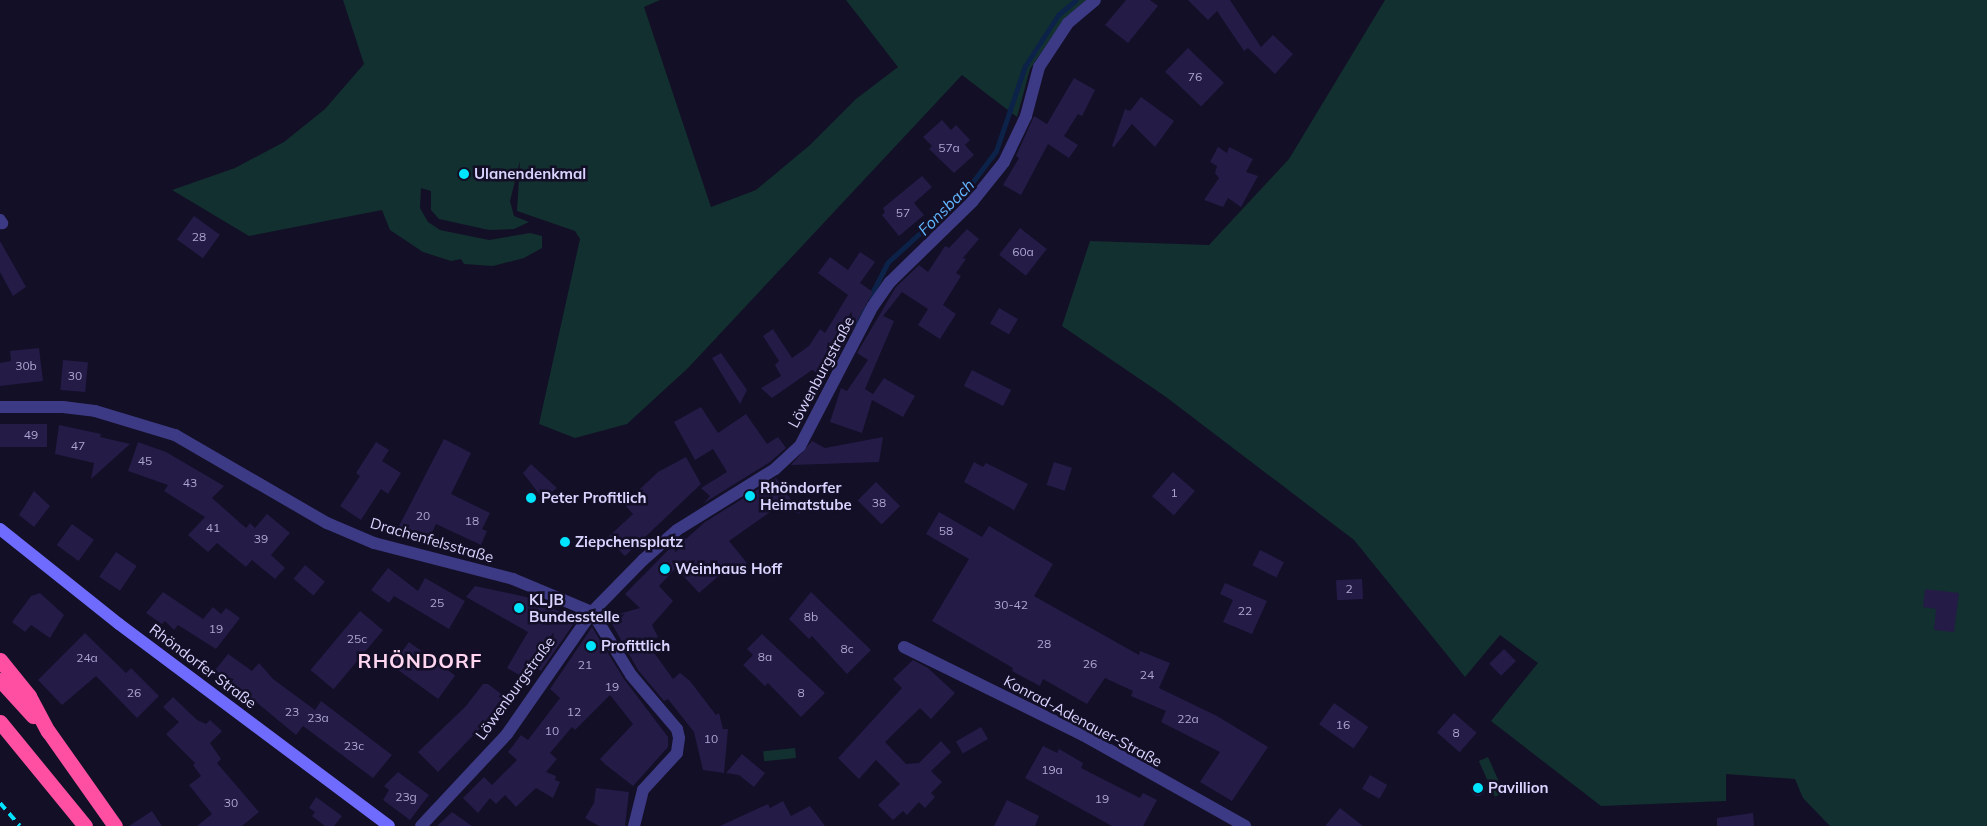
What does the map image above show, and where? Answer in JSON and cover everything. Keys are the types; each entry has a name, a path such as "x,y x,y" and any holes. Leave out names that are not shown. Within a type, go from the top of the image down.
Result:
{"highway":[{"path":"0,660 29,696 48,731 115,826"},
{"path":"0,680 48,731"},
{"path":"0,722 85,826"}],"main road":[{"name":"Rhöndorfer Straße","path":"0,529 119,624 389,826"}],"street":[{"name":"Löwenburgstraße","path":"421,826 507,734 592,612 677,530 774,468 800,446 873,306 890,282 972,202 1004,162 1026,116 1039,67 1068,23 1095,0"},
{"name":"Drachenfelsstraße","path":"0,407 63,407 96,411 176,435 327,522 374,543 513,579 592,612"},
{"path":"592,612 631,675 677,729 679,738 677,753 643,790 634,826"},
{"name":"Konrad-Adenauer-Straße","path":"904,647 1083,735 1245,826"}],"green space":[{"path":"343,0 660,0 644,7 711,207 756,190 810,145 856,99 898,67 846,0 1086,0 1064,19 1030,69 1017,117 962,75 688,368 627,424 575,438 539,424 580,239 575,231 517,211 520,161 510,201 514,216 529,222 514,229 489,230 439,219 431,210 431,191 421,188 420,208 428,222 440,230 489,240 530,233 542,236 542,248 524,258 493,266 464,264 461,259 451,261 423,252 390,230 382,210 249,236 172,190 235,168 284,142 325,109 364,64"},
{"path":"1385,0 1987,0 1987,826 1830,826 1803,798 1795,779 1726,774 1726,801 1601,806 1491,721 1538,663 1500,635 1465,677 1354,540 1166,397 1062,326 1090,241 1209,245 1289,159"},
{"path":"795,748 796,758 764,761 763,751"},
{"path":"1488,757 1504,793 1495,797 1479,761"}],"building":[{"path":"1126,0 1150,0 1158,6 1128,43 1105,25"},
{"path":"1188,0 1230,0 1261,47 1273,35 1293,54 1275,74 1248,48 1244,51 1217,11 1208,20"},
{"path":"1188,48 1224,83 1201,106 1165,72"},
{"path":"1074,78 1095,90 1082,116 1078,114 1064,136 1078,145 1069,158 1048,144 1021,195 1003,185 1019,158 1016,156 1034,116 1047,124"},
{"path":"1141,97 1174,121 1155,147 1132,124 1114,147 1112,146 1125,109 1130,111"},
{"path":"942,120 951,130 956,125 970,140 965,145 974,155 954,173 929,149 932,146 923,137"},
{"path":"1218,147 1227,153 1229,147 1253,159 1246,172 1258,176 1241,207 1228,198 1223,207 1204,200 1219,178 1215,173 1217,166 1210,162"},
{"path":"922,176 932,187 914,203 924,215 899,236 882,215 885,212 883,208"},
{"path":"194,216 220,235 203,258 177,239"},
{"path":"1020,228 1047,249 1026,276 999,255"},
{"path":"967,229 979,239 963,258 966,259 956,273 961,276 943,305 956,314 940,339 918,325 928,309 902,292 883,316 894,321 865,389 873,394 884,378 915,396 903,417 872,400 862,433 830,422 841,388 847,391 868,360 857,353 896,287 919,265 928,272 945,246 949,248"},
{"path":"0,241 26,287 13,296 0,272"},
{"path":"860,252 875,262 860,283 873,292 826,378 812,370 772,398 761,388 781,376 775,365 779,361 763,336 773,329 792,358 809,346 820,329 825,333 848,295 818,273 830,257 848,270"},
{"path":"999,308 1018,319 1009,335 990,324"},
{"path":"39,348 43,381 0,386 0,363 11,361 10,351"},
{"path":"721,353 747,390 740,404 712,358"},
{"path":"63,360 88,362 85,392 60,390"},
{"path":"972,370 1011,390 1003,406 964,386"},
{"path":"701,407 718,433 746,414 767,444 778,437 786,448 770,462 704,503 710,496 701,488 727,472 713,449 695,460 674,422"},
{"path":"0,424 47,424 47,447 0,447"},
{"path":"59,425 101,434 100,437 130,444 91,479 94,463 55,454"},
{"path":"883,437 879,462 791,465 812,441 825,448"},
{"path":"444,439 471,453 451,494 490,513 482,529 487,531 481,545 436,524 427,543 398,528"},
{"path":"138,442 166,452 224,486 212,498 246,528 250,523 255,528 267,514 290,533 271,555 285,568 275,579 252,560 246,567 217,543 208,552 188,535 205,517 164,491 168,485 128,471"},
{"path":"376,442 389,450 382,461 401,473 388,494 381,489 361,520 340,506 360,476 356,473"},
{"path":"686,457 701,484 625,556 607,538 633,514 624,504 658,472"},
{"path":"974,462 983,467 986,463 1028,484 1014,510 964,482"},
{"path":"1054,462 1072,468 1065,491 1047,485"},
{"path":"531,464 557,488 543,499 523,473"},
{"path":"1173,472 1195,491 1174,515 1152,496"},
{"path":"776,478 801,514 783,509 780,505 729,541 747,563 734,573 729,567 699,593 676,568 659,586 673,601 652,625 658,637 647,643 673,679 680,673 690,681 716,715 719,713 723,729 728,729 724,773 703,770 694,732 668,699 664,701 638,670 608,617 640,608 625,594 674,544 684,536 686,539 705,522"},
{"path":"876,482 900,506 882,524 858,500"},
{"path":"34,491 50,506 34,527 19,515"},
{"path":"939,512 982,537 989,526 1053,564 1034,596 1139,655 1140,651 1170,663 1159,688 1217,716 1268,747 1232,801 1200,782 1220,752 1161,722 1166,711 1131,696 1133,691 1105,678 1087,704 1043,679 1040,686 1012,671 1013,668 932,621 969,559 926,534"},
{"path":"72,524 94,540 79,561 57,545"},
{"path":"1260,550 1284,562 1276,577 1252,565"},
{"path":"116,552 137,566 120,591 99,577"},
{"path":"305,565 325,582 313,596 293,579"},
{"path":"388,568 418,591 425,578 465,601 449,629 394,596 389,603 371,590"},
{"path":"1362,579 1363,599 1337,600 1336,580"},
{"path":"1225,583 1267,601 1252,634 1223,622 1233,600 1220,594"},
{"name":"KLJB Bundesstelle","path":"475,586 526,597 577,619 541,671 534,667 526,679 507,668 528,632 466,597"},
{"path":"1925,589 1959,593 1954,632 1934,630 1936,609 1923,607"},
{"path":"163,592 203,619 213,607 221,614 226,608 240,618 216,649 178,625 174,630 165,621 162,624 146,613"},
{"path":"811,592 871,650 847,674 812,636 809,639 789,619"},
{"path":"40,593 64,615 50,638 31,625 25,632 12,622 31,596"},
{"path":"360,611 383,630 333,689 311,670"},
{"path":"592,627 624,679 668,737 668,747 633,786 606,765 600,759 633,724 610,695 575,730 572,727 550,753 557,759 546,772 556,776 555,780 560,782 553,798 536,788 516,807 505,795 496,804 490,798 478,813 463,798 484,777 492,785 517,760 508,752 521,735 528,740 560,698 550,689"},
{"path":"85,633 126,673 131,668 159,696 137,718 96,676 62,705 38,680"},
{"path":"762,634 825,693 801,717 768,683 765,686 743,665 753,655 747,649"},
{"path":"409,642 455,676 438,699 392,665"},
{"path":"1504,649 1516,661 1501,676 1489,664"},
{"path":"228,654 252,671 259,663 273,679 315,710 321,701 392,755 373,778 303,726 296,735 238,687 235,690 212,674"},
{"path":"913,660 928,668 955,693 931,719 920,708 885,742 906,764 919,763 941,741 951,752 931,771 942,782 931,793 935,797 925,808 919,802 907,815 903,811 893,820 878,805 900,784 876,760 859,779 838,758 902,688 893,679"},
{"path":"483,684 488,684 508,699 490,723 487,721 438,772 418,752 466,706"},
{"path":"173,697 197,720 206,724 210,720 222,731 210,743 221,759 217,763 259,812 242,826 197,826 212,814 189,785 201,776 193,765 195,763 166,734 179,722 163,707"},
{"path":"1334,703 1368,727 1353,748 1319,724"},
{"path":"1454,713 1477,733 1460,752 1437,733"},
{"path":"981,727 988,739 963,754 956,742"},
{"path":"1043,746 1057,753 1059,749 1083,763 1081,768 1140,798 1143,793 1157,800 1143,826 1112,826 1025,778"},
{"path":"742,754 765,773 754,787 739,775 726,773"},
{"path":"398,772 429,795 410,820 383,800 389,790 384,786"},
{"path":"1370,775 1387,785 1379,799 1362,789"},
{"name":"Pavillion","path":"1475,782 1481,782 1485,789 1481,796 1475,796 1471,792 1471,786"},
{"path":"596,788 629,792 625,826 599,826 585,818 594,803"},
{"path":"316,797 342,816 334,826 325,826 312,816 315,812 309,808"},
{"path":"1007,800 1039,816 1035,826 994,826"},
{"path":"783,801 791,816 810,806 825,826 720,826 768,804 770,808"},
{"path":"1340,808 1363,826 1325,826"},
{"path":"152,811 162,826 129,826"},
{"path":"452,812 472,826 437,826"},
{"path":"1753,813 1754,826 1717,826 1717,818"}],"waterway":[{"name":"Fonsbach","path":"870,297 888,262 965,192 996,151 1025,66 1058,15 1076,0"},
{"name":"Fonsbach","path":"857,324 864,307"}],"railway":[{"path":"0,803 20,826"}],"place":[{"name":"Ulanendenkmal","path":"464,174"},
{"name":"Rhöndorfer Heimatstube","path":"750,496"},
{"name":"Peter Profitlich","path":"531,498"},
{"name":"Ziepchensplatz","path":"565,542"},
{"name":"Weinhaus Hoff","path":"665,569"},
{"name":"KLJB Bundesstelle","path":"519,608"},
{"name":"Profittlich","path":"591,646"},
{"name":"Pavillion","path":"1478,788"}],"district":[{"name":"RHÖNDORF","path":"420,660"}]}
